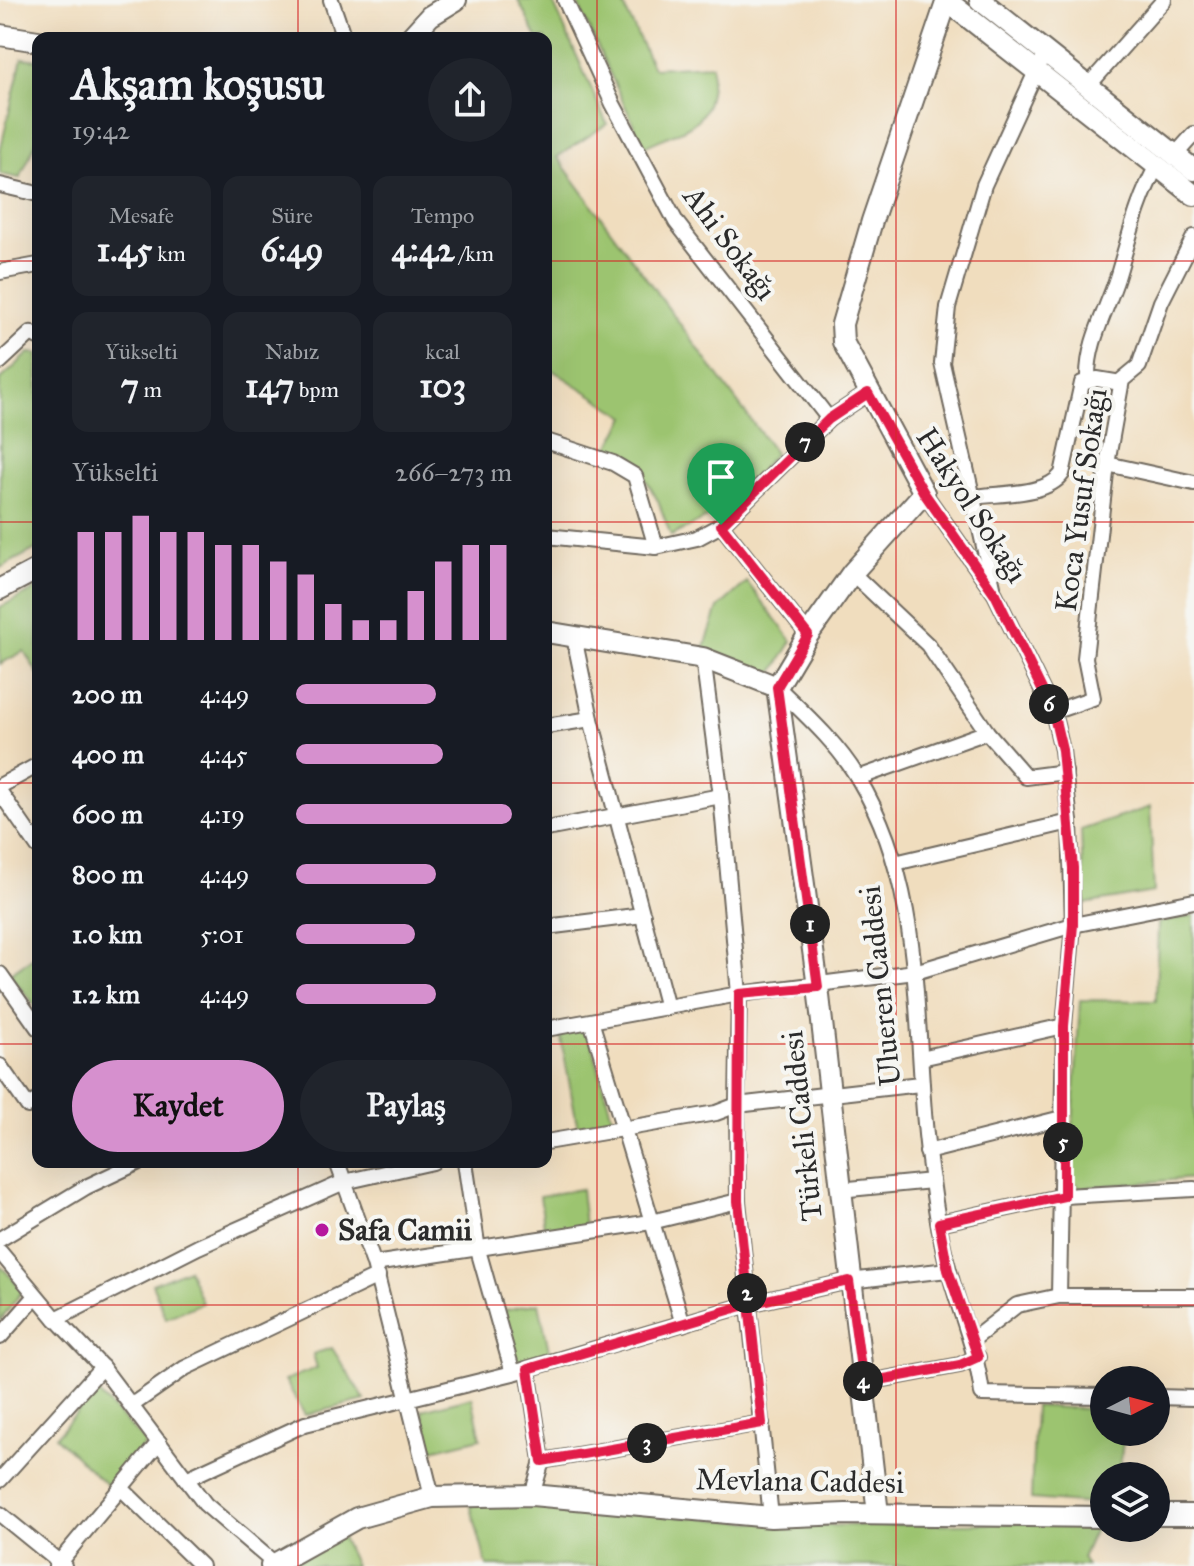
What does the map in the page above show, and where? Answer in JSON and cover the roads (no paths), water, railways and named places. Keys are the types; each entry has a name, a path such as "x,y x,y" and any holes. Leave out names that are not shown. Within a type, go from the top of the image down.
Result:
{"street":[{"path":"331,0 342,32"},
{"path":"415,32 430,16 456,0"},
{"name":"Ahi Sokağı","path":"565,0 613,104 676,222 829,419"},
{"path":"946,0 1194,195"},
{"name":"Hakyol Sokağı","path":"946,0 872,221 842,324 843,342 924,493 995,594 1053,712 1065,772 1070,822 1073,925 1064,1026 1064,1196 1059,1296"},
{"path":"980,0 1194,170"},
{"path":"1088,86 1164,0"},
{"path":"0,35 32,40"},
{"path":"995,594 942,363 948,307 984,185 1035,70 1047,51"},
{"path":"1176,154 1194,134"},
{"path":"973,497 1040,488 1057,481 1062,474 1080,387 1088,379 1087,356 1117,278 1131,225 1157,166"},
{"path":"0,185 32,193"},
{"name":"Koca Yusuf Sokağı","path":"1053,712 1093,698 1085,658 1107,464 1121,383 1139,366 1161,302 1194,237"},
{"path":"0,272 32,266"},
{"path":"0,362 32,334"},
{"path":"1088,379 1121,383"},
{"path":"552,537 656,547 697,538 721,525 829,419 868,393"},
{"path":"552,443 613,463 635,476 656,547"},
{"path":"1107,464 1194,483"},
{"path":"777,687 808,635 852,573 924,493"},
{"path":"721,525 808,635"},
{"path":"0,589 32,572"},
{"path":"852,573 928,645 987,732 1026,777 1065,772"},
{"name":"Ulueren Caddesi","path":"552,633 703,658 777,687 823,732 858,778 901,874 915,972 920,1084 927,1152 948,1270 978,1357 982,1394 1090,1396"},
{"path":"574,637 591,719 667,1008"},
{"path":"703,658 721,796 739,994 738,1201 771,1517"},
{"name":"Türkeli Caddesi","path":"777,687 818,987 827,1092 878,1514"},
{"path":"552,725 591,719"},
{"path":"858,778 987,732"},
{"path":"32,769 0,789 32,838"},
{"path":"552,828 721,796"},
{"path":"895,863 1070,822"},
{"path":"552,1028 592,1024 739,994 818,987 915,972 1073,925 1194,901"},
{"path":"552,926 643,915"},
{"path":"0,974 32,1019"},
{"path":"592,1024 683,1324"},
{"path":"921,1058 1064,1026"},
{"path":"0,1066 28,1106 32,1104"},
{"path":"552,1141 716,1113 737,1105 827,1092 920,1084"},
{"path":"927,1152 1062,1118"},
{"path":"0,1239 86,1187 126,1168"},
{"path":"339,1168 376,1270 432,1497"},
{"path":"56,1319 198,1247 344,1182 406,1168"},
{"path":"466,1168 478,1250 513,1373"},
{"path":"839,1190 932,1181"},
{"path":"939,1223 1064,1196 1194,1189"},
{"path":"132,1405 185,1368 376,1270 651,1222 738,1201"},
{"path":"0,1252 35,1297 102,1367 205,1504 273,1564"},
{"path":"186,1479 305,1424 528,1369 749,1304 849,1281 948,1270"},
{"path":"971,1341 1017,1305 1059,1296 1194,1296"},
{"path":"0,1337 35,1297"},
{"path":"863,1383 960,1365 978,1357"},
{"path":"0,1480 102,1367"},
{"path":"528,1369 542,1461 532,1495"},
{"path":"1170,1397 1194,1398"},
{"path":"542,1461 762,1423"},
{"path":"0,1514 60,1565 159,1442"},
{"path":"121,1488 201,1566"},
{"name":"Mevlana Caddesi","path":"273,1564 357,1518 432,1497 532,1495 771,1517 878,1514 1090,1517"},
{"path":"1170,1515 1194,1515"}],"place":[{"name":"Safa Camii","path":"322,1230"}]}
